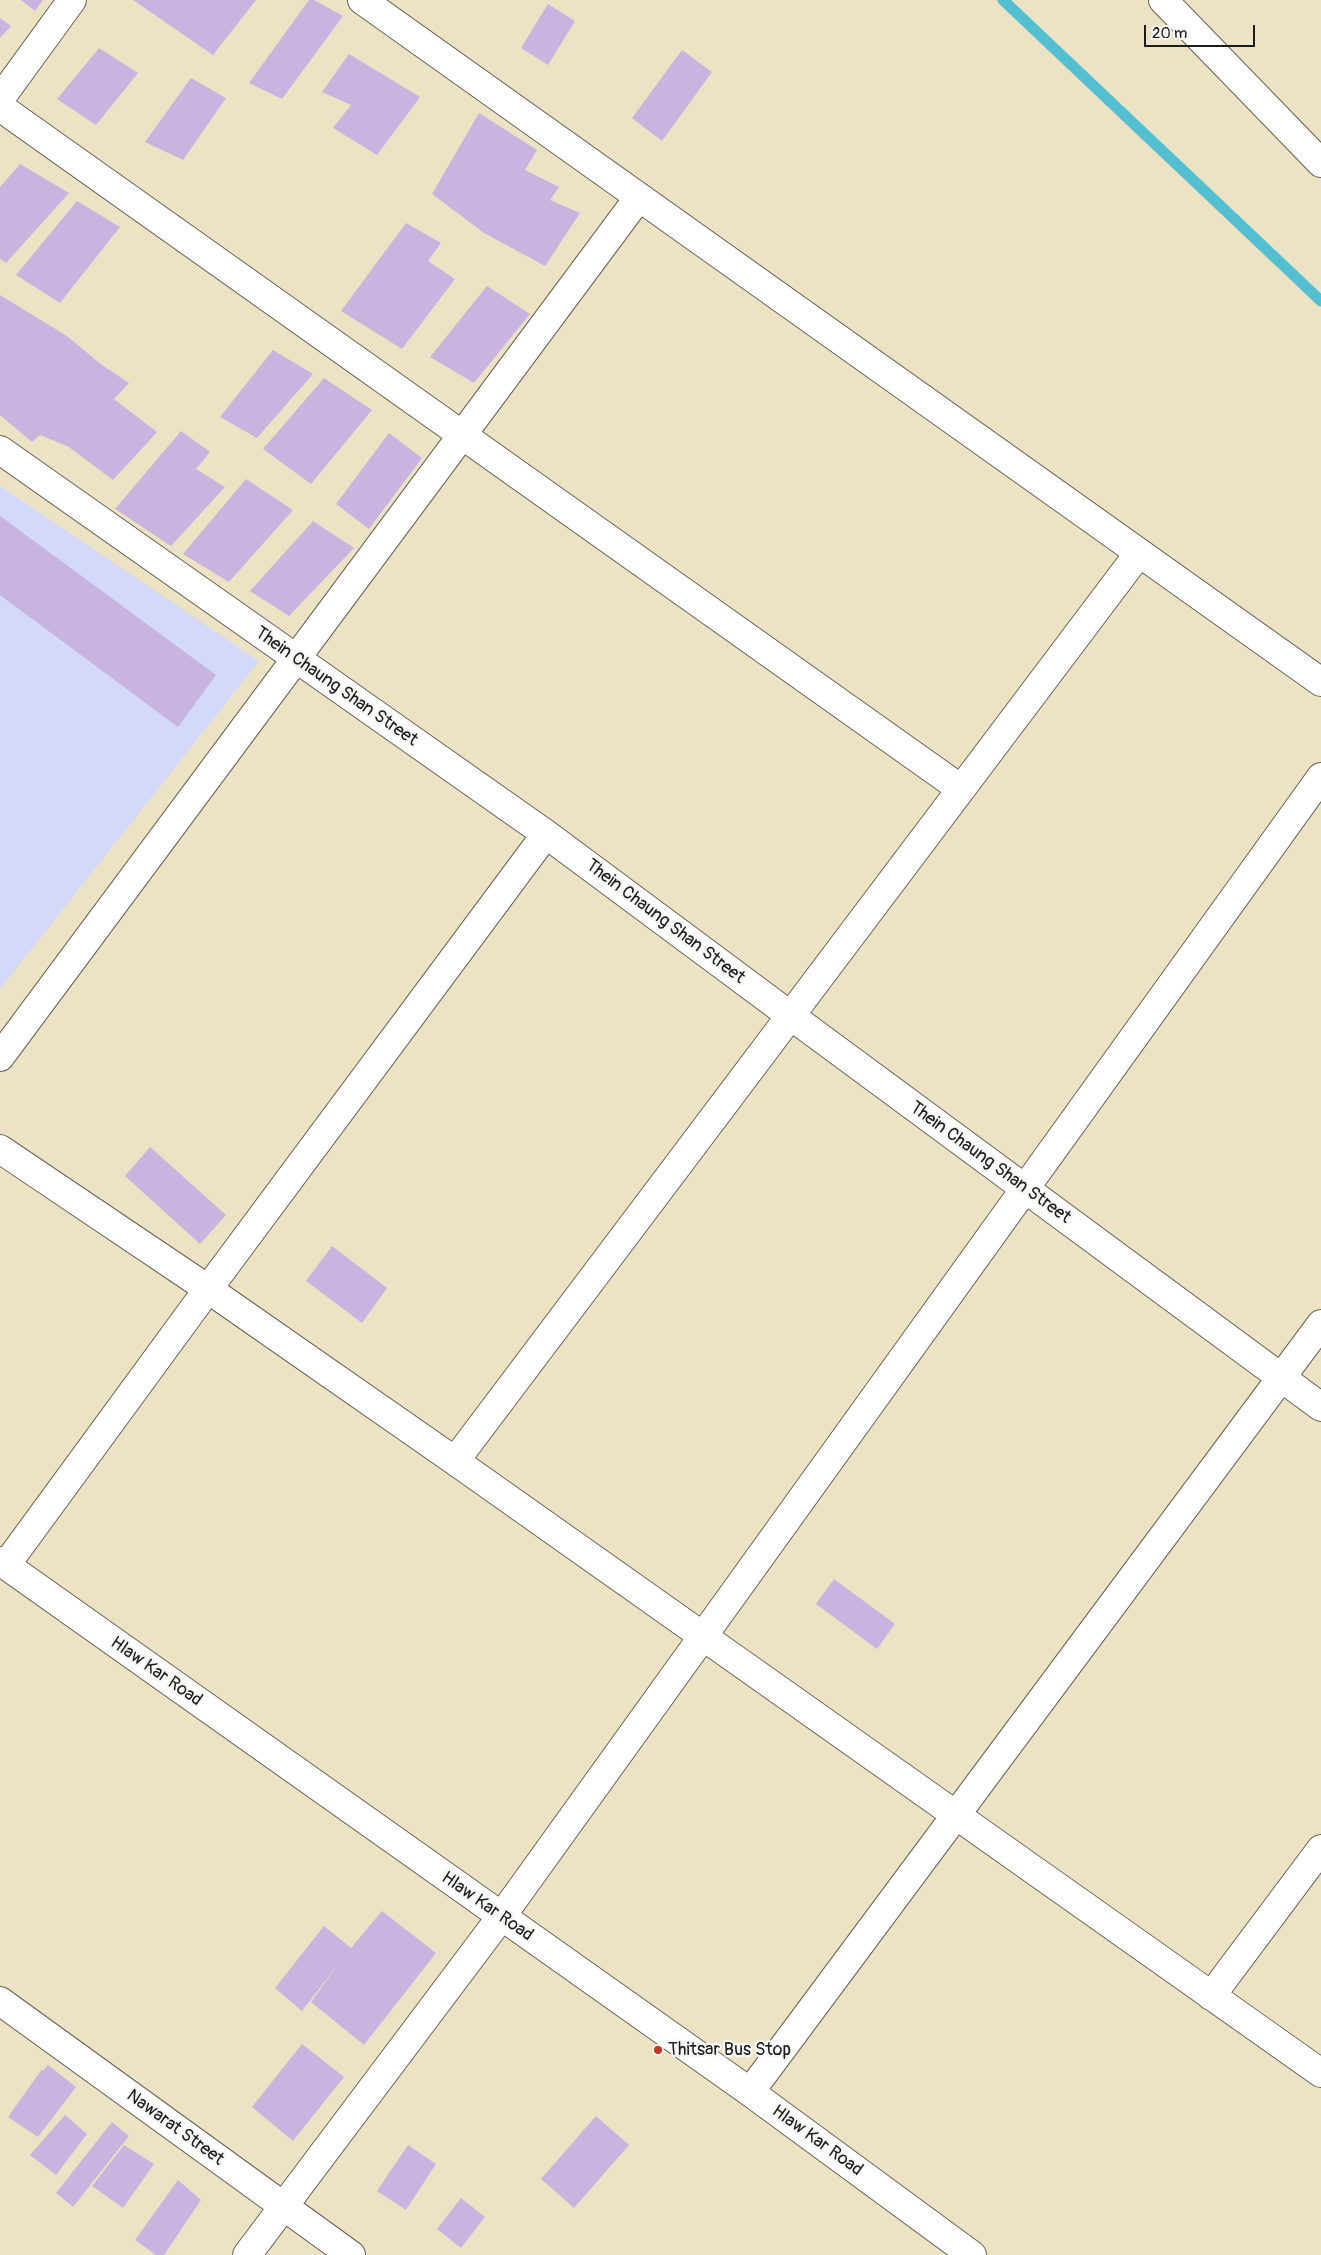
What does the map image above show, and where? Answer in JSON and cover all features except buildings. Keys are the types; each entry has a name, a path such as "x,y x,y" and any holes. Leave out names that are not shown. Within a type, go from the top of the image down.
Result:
{"street":[{"path":"0,99 72,0"},
{"path":"362,0 1321,682"},
{"path":"1163,0 1321,163"},
{"path":"0,107 961,789"},
{"path":"0,1057 639,197"},
{"name":"Thein Chaung Shan Street","path":"0,450 546,834 1321,1407"},
{"path":"455,1461 1139,553"},
{"path":"248,2255 501,1917 1321,777"},
{"path":"3,1563 546,834"},
{"path":"0,1149 208,1289 455,1461 1321,2073"},
{"path":"750,2092 1321,1324"},
{"name":"Hlaw Kar Road","path":"3,1563 750,2092 972,2255"},
{"path":"1211,1996 1321,1849"},
{"name":"Nawarat Street","path":"0,2002 350,2255"}],"shaded area":[{"path":"0,486 259,661 0,989"}],"waterway":[{"path":"1003,0 1321,301"}],"place":[{"name":"Thitsar Bus Stop","path":"658,2050"}]}
